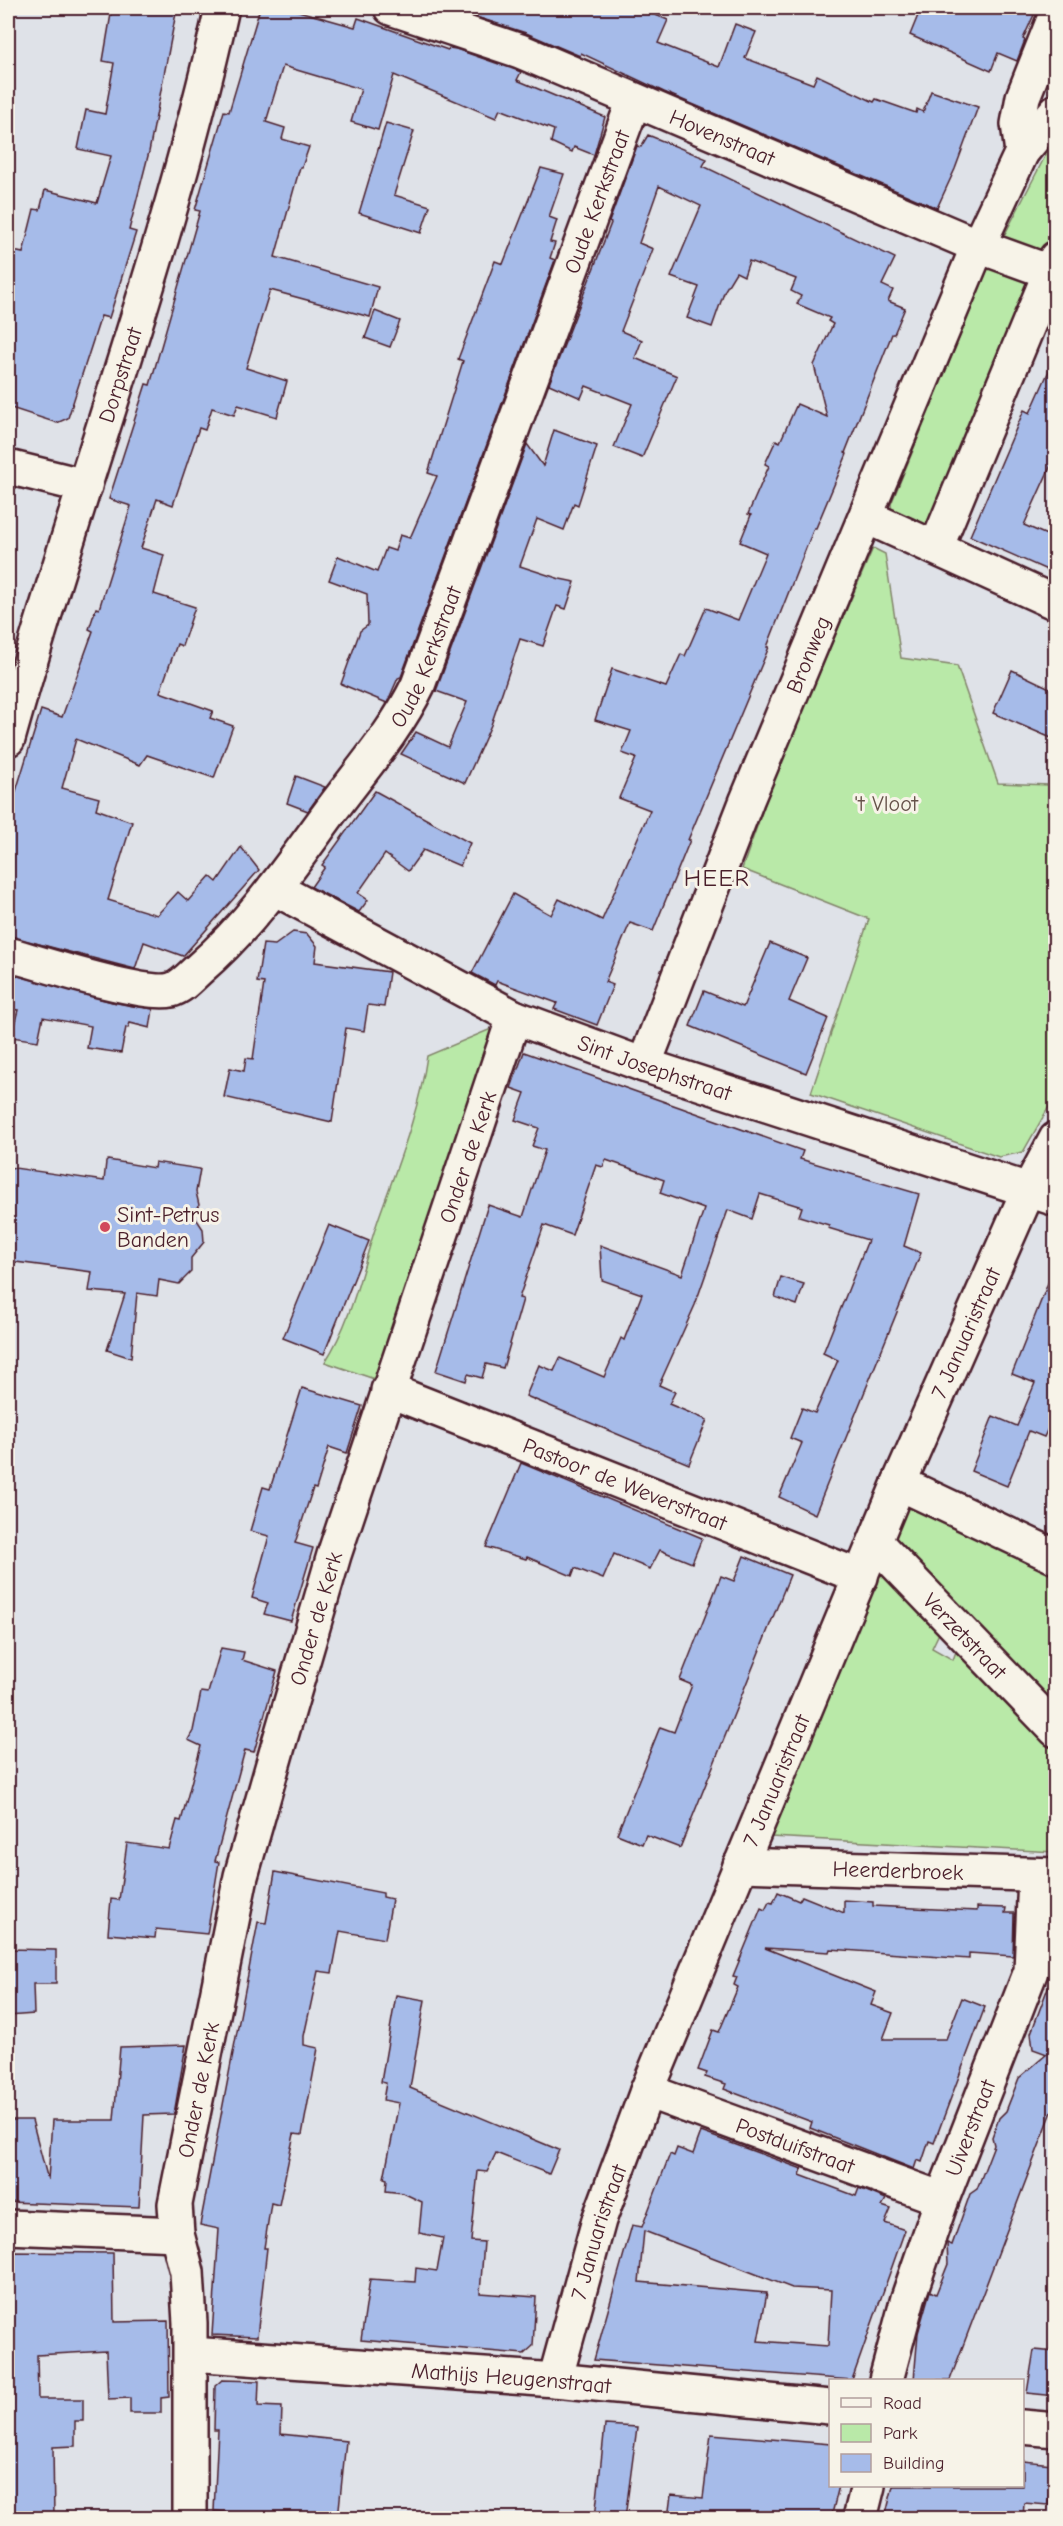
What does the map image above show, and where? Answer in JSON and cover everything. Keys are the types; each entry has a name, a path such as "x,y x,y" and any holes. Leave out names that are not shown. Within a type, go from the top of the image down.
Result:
{"street":[{"name":"Dorpstraat","path":"8,739 182,167 222,8"},
{"name":"Hovenstraat","path":"391,8 519,51 978,246 1053,265"},
{"path":"1022,152 1018,124 1023,97 1056,14"},
{"name":"Oude Kerkstraat","path":"8,954 145,991 170,990 179,986 248,922 400,717 418,685 634,100"},
{"name":"Bronweg","path":"644,1065 747,800 867,517 978,246 1022,152 1056,111"},
{"path":"936,548 1053,265"},
{"path":"8,467 85,486"},
{"path":"867,517 1056,603"},
{"name":"Sint Josephstraat","path":"274,888 514,1017 644,1065 1042,1195"},
{"name":"Onder de Kerk","path":"190,2518 191,2354 187,2272 177,2234 176,2204 241,1876 334,1555 514,1017"},
{"name":"7 Januaristraat","path":"555,2380 599,2220 647,2091 899,1483 1042,1195 1056,1139"},
{"name":"Pastoor de Weverstraat","path":"388,1390 861,1577"},
{"path":"899,1483 1056,1557"},
{"name":"Verzetstraat","path":"875,1542 1056,1730"},
{"name":"Heerderbroek","path":"740,1864 1045,1875"},
{"name":"Uiverstraat","path":"886,2379 908,2298 942,2199 1030,1971 1045,1875"},
{"name":"Postduifstraat","path":"647,2091 942,2199"},
{"path":"8,2227 177,2234"},
{"name":"Mathijs Heugenstraat","path":"191,2354 555,2380 829,2407"},
{"path":"1024,2427 1056,2430"},
{"path":"860,2518 868,2487"}],"green space":[{"path":"1055,137 1055,230 923,534 892,515 891,504 990,263"},
{"name":"'t Vloot","path":"873,548 885,554 901,658 957,666 998,783 1049,785 1056,822 1055,1096 1023,1152 999,1157 811,1093 869,919 742,869 774,778"},
{"path":"491,1029 383,1382 325,1362 350,1311 413,1119 427,1056"},
{"path":"903,1494 1055,1566 1055,1719 883,1543"},
{"path":"877,1559 943,1625 932,1648 953,1660 960,1640 1055,1743 1055,1852 771,1837"}],"building":[{"path":"112,8 177,8 149,152 129,230 136,232 109,318 101,316 68,418 57,423 8,407 8,250 23,253 34,209 40,210 45,190 97,203 111,156 78,149 86,110 105,114 114,63 103,61"},
{"path":"260,8 288,8 355,27 358,18 448,50 449,48 456,49 521,72 517,80 605,117 594,155 574,147 572,152 551,142 554,130 500,109 496,118 394,75 378,130 351,122 361,89 283,66 266,122 285,128 282,139 309,147 302,167 300,167 275,257 378,287 370,317 270,290 246,368 287,381 277,417 238,405 234,415 212,408 205,430 199,428 173,505 157,499 141,548 164,555 154,594 195,607 182,646 177,644 160,692 213,711 210,718 233,726 214,778 147,755 140,765 76,739 62,788 99,798 96,809 132,822 108,900 157,915 178,892 188,901 210,876 217,882 241,847 259,870 183,956 144,942 135,969 8,936 8,817 41,710 62,717 93,631 89,629 96,608 99,609 131,506 109,499 146,384 150,385 200,211 195,210 224,111 229,112"},
{"path":"473,8 638,8 668,20 658,43 719,67 735,24 756,32 745,58 813,84 817,75 874,102 876,99 916,113 917,109 923,112 931,91 978,107 955,169 937,208 664,92 581,53 580,56 526,33 470,15"},
{"path":"921,8 1037,8 1023,39 1025,40 1017,61 998,53 991,71 910,35"},
{"path":"386,123 414,131 394,195 430,206 421,233 359,213"},
{"path":"648,135 707,159 703,166 895,258 882,285 893,290 888,301 905,308 892,334 845,453 847,454 816,528 814,528 767,647 769,647 688,840 690,840 653,931 630,923 605,982 613,985 597,1025 554,1009 557,1003 497,981 495,985 472,973 513,894 551,915 559,899 602,920 650,810 619,798 636,758 622,753 631,731 595,720 612,669 666,687 681,654 685,656 706,608 738,620 766,553 740,542 751,515 748,514 769,466 765,464 776,440 780,442 797,404 827,417 814,365 833,324 828,321 830,318 797,304 801,296 791,291 796,279 749,261 744,276 736,272 725,290 712,327 687,318 699,287 671,277 701,206 659,186 639,243 653,249 621,331 642,340 635,358 677,376 642,458 614,447 632,404 586,386 581,398 549,384 611,223 609,222 637,146 641,147"},
{"path":"541,168 564,174 549,217 557,220 550,242 555,243 550,258 555,260 401,677 398,678 387,703 341,684 360,631 368,625 367,594 329,580 338,556 377,572 386,548 395,551 400,535 410,538 437,476 428,473 463,361 458,359 495,261 503,264"},
{"path":"375,311 400,321 390,347 365,338"},
{"path":"1056,355 1056,454 1024,525 1056,539 1056,574 970,536 1024,410 1030,413"},
{"path":"554,430 597,446 578,505 574,503 564,530 537,519 520,566 575,582 566,609 557,606 543,646 520,639 491,725 465,783 401,754 416,732 448,747 467,702 436,691 527,444 543,466"},
{"path":"1012,670 1056,691 1056,740 993,713"},
{"path":"296,776 325,787 308,811 287,803"},
{"path":"375,791 470,843 460,866 423,850 408,871 385,854 358,893 368,900 359,912 311,887 325,867 322,865"},
{"path":"293,932 307,934 317,946 315,962 389,972 384,1007 368,1005 364,1031 346,1028 332,1122 224,1097 230,1068 244,1071 246,1058 253,1059 264,983 257,982 263,944 275,945"},
{"path":"770,943 807,958 789,1001 828,1018 806,1073 690,1026 704,991 743,1007"},
{"path":"8,973 112,1002 153,1009 150,1028 130,1023 128,1028 126,1027 121,1053 87,1048 91,1026 43,1017 38,1041 11,1037 18,1010 8,1009"},
{"path":"524,1052 803,1151 800,1159 919,1194 904,1246 921,1253 815,1514 779,1497 802,1443 790,1438 802,1408 815,1413 838,1360 823,1353 868,1240 828,1228 829,1225 799,1216 802,1207 760,1194 752,1219 728,1210 695,1305 659,1385 675,1392 669,1404 707,1420 689,1464 526,1396 539,1365 554,1371 560,1358 604,1377 621,1338 624,1340 642,1294 602,1280 600,1245 682,1275 704,1209 660,1193 664,1180 606,1160 603,1167 596,1165 572,1235 544,1225 519,1298 523,1299 503,1368 486,1364 482,1378 468,1374 466,1381 436,1371 488,1205 523,1217 545,1150 532,1146 539,1128 515,1120 525,1093 511,1088"},
{"name":"Sint-Petrus Banden","path":"108,1160 154,1168 155,1162 200,1169 196,1192 199,1205 195,1217 203,1229 204,1242 191,1258 191,1272 179,1284 159,1280 157,1296 137,1293 131,1358 107,1350 125,1294 89,1291 92,1272 8,1261 8,1167 104,1181"},
{"path":"329,1225 369,1241 324,1354 283,1338"},
{"path":"1054,1268 1056,1411 1044,1437 1029,1431 1007,1486 971,1471 993,1416 1017,1426 1035,1383 1012,1374"},
{"path":"781,1277 804,1284 797,1305 775,1297"},
{"path":"302,1388 362,1406 347,1453 329,1447 316,1489 313,1488 295,1543 313,1548 291,1621 264,1614 268,1603 252,1598 269,1536 250,1531 263,1487 270,1489"},
{"path":"521,1463 702,1538 692,1563 660,1550 650,1569 614,1554 603,1579 575,1568 572,1576 527,1557 526,1559 486,1547"},
{"path":"744,1556 790,1575 680,1848 646,1835 642,1844 617,1834 660,1727 674,1732 692,1685 680,1680 721,1576 734,1581"},
{"path":"221,1648 244,1652 242,1660 277,1671 254,1752 245,1750 215,1861 219,1862 207,1934 156,1929 155,1938 108,1934 111,1899 119,1900 127,1843 169,1849 177,1820 181,1821 201,1746 188,1740 193,1731 201,1692 208,1693"},
{"path":"275,1872 383,1893 383,1897 392,1899 385,1939 340,1931 332,1973 318,1971 304,2045 318,2048 302,2135 294,2134 279,2205 271,2203 264,2248 267,2248 257,2337 212,2335 219,2229 200,2225 258,1922 266,1923"},
{"path":"778,1892 799,1901 802,1896 844,1913 844,1900 873,1902 873,1906 977,1911 977,1907 1006,1908 1005,1913 1014,1913 1013,1956 969,1953 969,1959 830,1949 829,1952 765,1948 876,1992 871,2005 893,2013 883,2039 946,2039 962,1998 985,2007 934,2143 929,2141 922,2162 917,2160 914,2169 810,2128 812,2122 724,2089 726,2084 705,2077 707,2073 698,2070 713,2030 719,2032 738,1987 734,1985 737,1977 733,1976 761,1908 765,1910 769,1902 773,1903"},
{"path":"1052,1915 1056,1915 1056,1961 1050,1960"},
{"path":"8,1949 56,1950 56,1984 33,1984 34,2014 8,2016"},
{"path":"1053,1974 1056,1975 1056,2101 950,2379 914,2379 918,2333 930,2291 936,2294 948,2264 947,2243 952,2245 970,2194 977,2189 994,2145 992,2137 999,2118 1006,2111 1019,2078 1047,2054 1033,2049 1031,2033"},
{"path":"396,1995 425,2000 410,2088 559,2150 549,2174 496,2153 487,2172 478,2171 471,2241 484,2242 480,2293 536,2297 533,2346 524,2354 361,2340 370,2279 415,2282 416,2268 437,2271 443,2238 419,2233 422,2202 403,2193 386,2191 387,2179 384,2178 399,2103 383,2100 386,2083 381,2082"},
{"path":"186,2045 174,2114 144,2115 139,2207 8,2202 8,2120 32,2120 48,2180 52,2120 114,2120 120,2047"},
{"path":"701,2132 802,2169 800,2175 856,2196 859,2188 886,2199 882,2206 891,2209 885,2223 905,2230 852,2379 594,2360 632,2225 642,2227 670,2154 674,2156 677,2148 693,2154","holes":["644,2231 792,2288 831,2290 828,2346 758,2341 767,2293 639,2282"]},
{"path":"8,2252 113,2253 114,2322 168,2321 169,2397 161,2398 161,2413 130,2413 130,2398 108,2399 106,2351 37,2355 38,2399 83,2399 83,2421 75,2421 75,2446 53,2447 54,2518 8,2518"},
{"path":"1034,2350 1056,2352 1056,2396 1027,2393"},
{"path":"222,2380 259,2381 258,2406 282,2407 281,2434 346,2441 338,2518 284,2518 214,2511 218,2430 214,2430 215,2386"},
{"path":"605,2425 637,2427 625,2518 595,2518"},
{"path":"711,2434 829,2444 829,2487 839,2487 831,2518 668,2518 671,2495 703,2498"},
{"path":"1024,2461 1052,2464 1048,2505 1024,2503 1023,2518 885,2518 893,2487 1024,2487"}],"place":[{"name":"Sint-Petrus Banden","path":"105,1227"}],"district":[{"name":"HEER","path":"717,878"}]}
